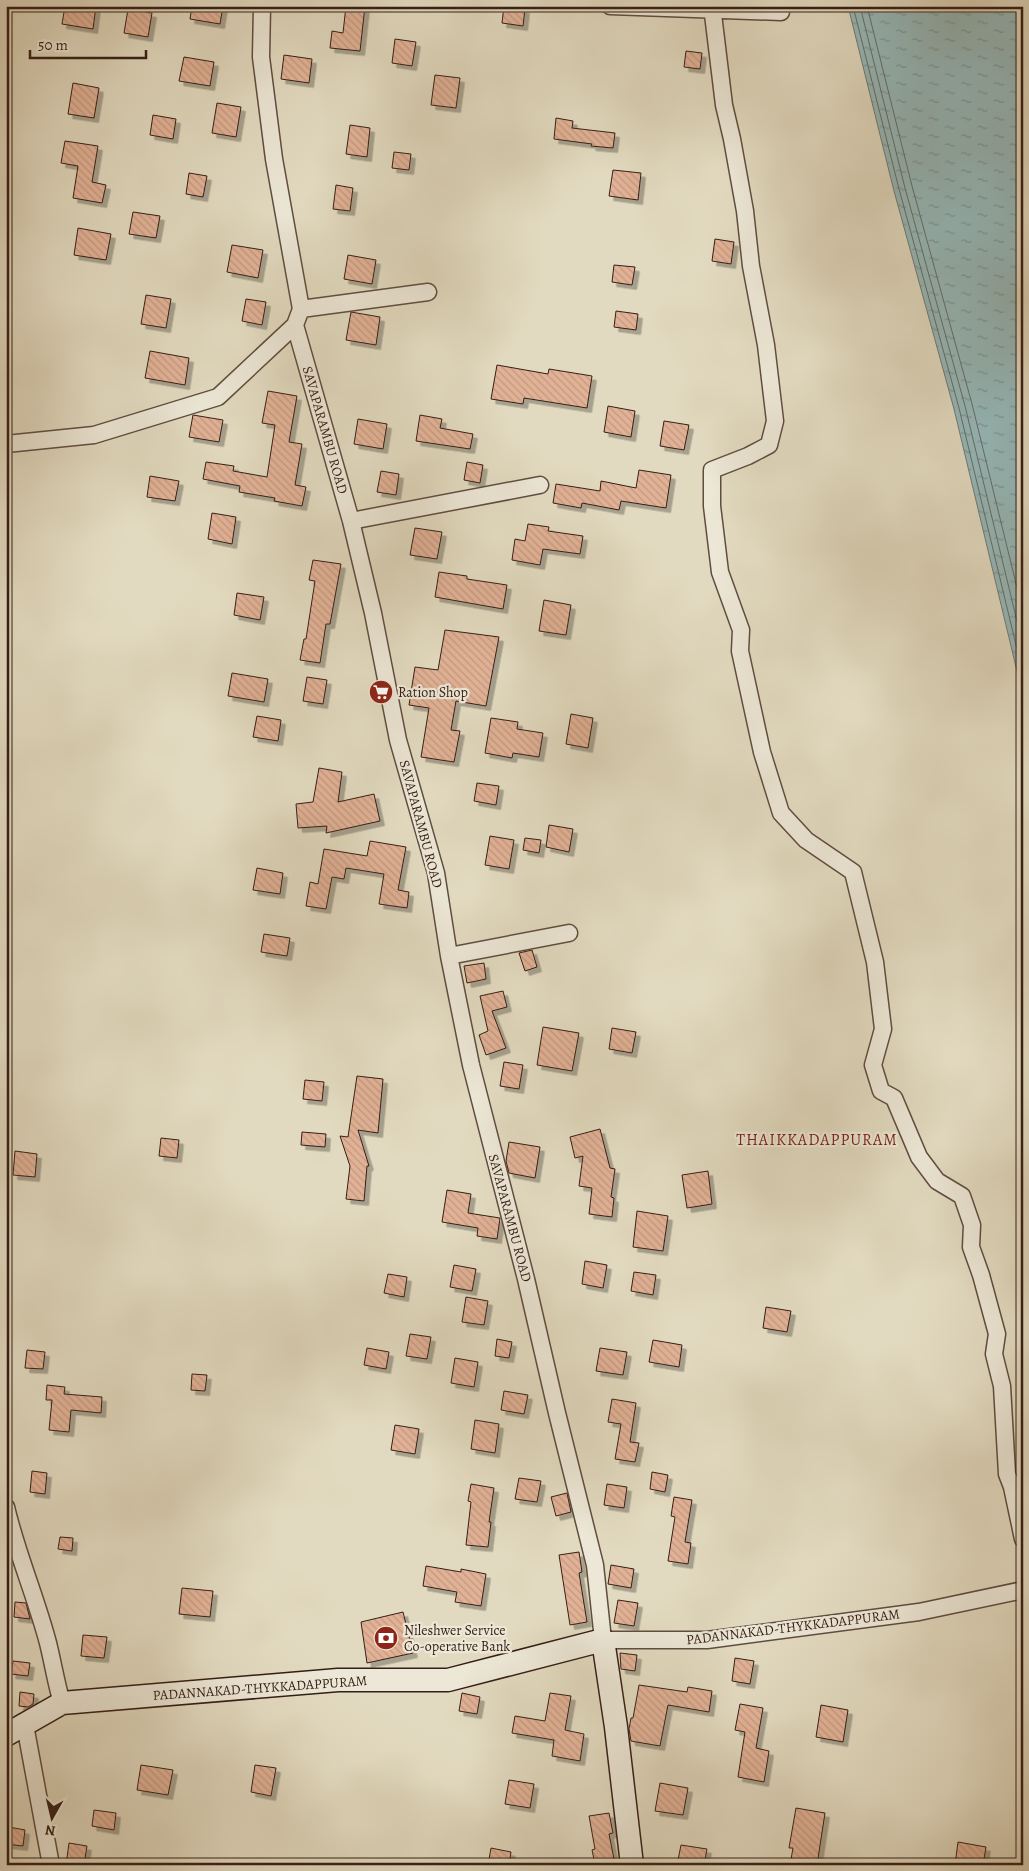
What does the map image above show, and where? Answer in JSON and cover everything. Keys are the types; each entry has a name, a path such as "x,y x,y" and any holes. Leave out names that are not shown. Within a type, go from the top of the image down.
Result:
{"main road":[{"name":"PADANNAKAD-THYKKADAPPURAM","path":"16,1730 62,1703 338,1680 448,1680 603,1640"},
{"path":"603,1640 616,1727 632,1865"}],"street":[{"path":"6,444 94,435 218,397 295,325 301,309 274,160 262,66 262,6"},
{"path":"610,6 712,8 781,12"},
{"path":"712,8 724,105 745,211 751,266 766,345 775,421 769,445 748,456 712,470 712,506 720,572 741,630 740,651 762,752 781,813 806,840 853,872 875,962 883,1029 873,1065 881,1091 894,1098 902,1112 919,1157 937,1181 962,1196 972,1225 971,1248 982,1275 997,1334 994,1354 1002,1386 1007,1474 1014,1494 1023,1539"},
{"path":"301,309 428,292"},
{"name":"SAVAPARAMBU ROAD","path":"295,325 351,521 373,613 398,740 436,873 449,956 471,1065 526,1279 595,1565 603,1640"},
{"path":"351,521 540,485"},
{"path":"449,956 569,933"},
{"path":"6,1507 48,1644 54,1677 62,1703"},
{"name":"PADANNAKAD-THYKKADAPPURAM","path":"603,1640 707,1640 919,1612 1023,1590"},
{"path":"16,1730 51,1865"}],"water":[{"path":"848,6 1023,6 1023,696 954,409 894,191"}],"building":[{"path":"65,6 96,6 93,29 62,24"},
{"path":"192,6 223,6 220,24 190,19"},
{"path":"346,6 365,6 360,51 330,48 332,31 343,33"},
{"path":"504,6 525,9 523,26 502,23"},
{"path":"128,9 152,13 148,37 124,33"},
{"path":"395,39 416,42 412,66 392,63"},
{"path":"686,51 702,53 700,69 684,67"},
{"path":"284,55 312,59 309,83 281,79"},
{"path":"184,57 214,62 210,86 179,81"},
{"path":"435,75 460,78 456,108 431,105"},
{"path":"73,83 99,88 94,118 68,114"},
{"path":"217,103 241,107 236,137 212,133"},
{"path":"153,115 176,119 173,139 150,135"},
{"path":"556,118 573,121 572,128 615,133 613,148 554,139"},
{"path":"350,125 370,128 367,157 346,154"},
{"path":"65,141 98,146 92,182 106,185 102,203 73,198 78,166 61,163"},
{"path":"394,152 411,154 409,170 392,168"},
{"path":"613,170 641,173 638,200 609,196"},
{"path":"189,173 207,176 203,197 186,194"},
{"path":"336,185 353,188 350,211 333,209"},
{"path":"133,212 160,216 156,238 129,234"},
{"path":"78,228 111,234 106,260 74,255"},
{"path":"715,239 734,242 731,264 712,261"},
{"path":"232,245 263,250 258,278 227,272"},
{"path":"348,255 376,260 372,284 344,279"},
{"path":"614,265 635,267 632,285 612,282"},
{"path":"146,295 171,299 166,328 141,324"},
{"path":"246,299 266,302 262,325 242,321"},
{"path":"616,311 638,314 636,330 614,327"},
{"path":"351,312 380,317 376,345 346,340"},
{"path":"150,351 189,358 185,385 145,378"},
{"path":"497,365 548,374 549,369 592,376 587,408 524,398 523,404 491,399"},
{"path":"268,391 297,396 289,442 302,444 295,485 306,487 302,506 274,501 275,498 239,492 240,486 203,479 206,462 234,466 233,471 267,477 275,425 262,423"},
{"path":"608,406 635,411 631,437 604,432"},
{"path":"193,415 223,420 219,442 189,437"},
{"path":"420,415 442,419 440,428 473,434 470,449 416,441"},
{"path":"358,419 387,424 383,449 354,444"},
{"path":"664,421 689,425 684,450 660,446"},
{"path":"467,462 483,465 480,483 464,480"},
{"path":"639,470 671,475 666,508 621,501 619,510 582,503 581,508 553,503 556,484 600,491 601,481 636,488"},
{"path":"381,471 399,474 396,495 377,492"},
{"path":"150,476 179,481 175,501 147,497"},
{"path":"212,513 236,517 232,544 208,539"},
{"path":"528,524 549,527 548,531 583,536 580,554 543,549 540,565 512,560 515,539 525,541"},
{"path":"415,528 442,532 437,559 410,555"},
{"path":"313,560 341,564 330,624 326,624 320,663 300,660 304,639 306,639 315,581 309,580"},
{"path":"439,572 467,576 467,579 507,585 503,609 435,597"},
{"path":"237,593 264,597 260,620 234,615"},
{"path":"544,600 571,605 566,635 539,631"},
{"path":"445,630 499,637 486,706 456,701 451,730 460,731 454,762 421,757 429,708 409,705 415,667 438,670"},
{"path":"232,673 268,679 264,702 228,696"},
{"path":"307,677 327,680 323,704 303,701"},
{"path":"571,714 593,718 588,748 566,744"},
{"path":"257,716 281,720 278,741 253,737"},
{"path":"491,718 518,722 517,729 543,733 539,757 513,753 512,758 485,753"},
{"path":"319,768 342,772 338,802 374,794 380,821 326,833 327,826 298,828 296,804 313,802"},
{"path":"477,783 499,786 496,805 474,801"},
{"path":"549,825 573,829 569,852 546,847"},
{"path":"490,836 514,840 509,869 485,865"},
{"path":"525,838 541,840 539,853 523,850"},
{"path":"370,841 406,847 398,890 409,892 407,908 379,904 384,874 346,868 344,879 332,877 326,909 306,906 310,882 318,884 324,849 367,856"},
{"path":"257,868 283,873 280,894 253,890"},
{"path":"264,934 290,938 287,956 261,952"},
{"path":"532,950 537,967 525,971 519,953"},
{"path":"484,963 486,979 467,983 464,966"},
{"path":"503,991 507,1007 492,1011 506,1048 486,1055 479,1035 488,1031 480,996"},
{"path":"543,1027 579,1033 572,1071 537,1065"},
{"path":"612,1028 636,1032 632,1053 609,1049"},
{"path":"504,1062 523,1065 519,1089 500,1086"},
{"path":"357,1076 383,1079 378,1133 358,1130 369,1166 367,1166 364,1201 346,1199 350,1166 340,1136 348,1137"},
{"path":"305,1080 324,1082 322,1101 303,1099"},
{"path":"600,1129 610,1168 615,1169 611,1197 614,1198 612,1217 589,1214 592,1188 579,1186 583,1156 575,1158 570,1137"},
{"path":"302,1132 326,1134 325,1147 301,1145"},
{"path":"161,1138 179,1140 177,1158 159,1156"},
{"path":"509,1142 540,1147 535,1178 509,1173 506,1161"},
{"path":"15,1151 37,1154 35,1177 13,1175"},
{"path":"708,1171 712,1204 687,1208 682,1175"},
{"path":"447,1190 471,1194 468,1213 500,1218 497,1239 477,1236 478,1228 442,1222"},
{"path":"637,1211 668,1216 663,1251 633,1247"},
{"path":"585,1261 607,1265 603,1288 582,1284"},
{"path":"454,1265 476,1269 472,1291 450,1287"},
{"path":"634,1272 656,1275 653,1295 631,1291"},
{"path":"388,1274 407,1277 404,1297 384,1293"},
{"path":"466,1297 488,1301 484,1325 462,1322"},
{"path":"766,1307 791,1311 787,1332 763,1328"},
{"path":"410,1334 431,1337 427,1359 406,1356"},
{"path":"497,1339 512,1342 509,1358 495,1356"},
{"path":"653,1340 682,1345 679,1367 649,1362"},
{"path":"367,1348 389,1352 386,1369 364,1365"},
{"path":"600,1348 627,1352 623,1375 596,1371"},
{"path":"27,1350 45,1352 43,1369 25,1368"},
{"path":"455,1358 478,1362 474,1387 451,1383"},
{"path":"192,1374 207,1375 205,1391 191,1390"},
{"path":"47,1385 65,1387 64,1394 102,1397 101,1413 71,1410 69,1432 49,1430 52,1400 46,1400"},
{"path":"504,1391 528,1395 524,1414 501,1410"},
{"path":"612,1399 636,1403 630,1442 639,1443 635,1462 615,1459 621,1424 608,1422"},
{"path":"475,1420 499,1424 495,1453 471,1449"},
{"path":"395,1425 419,1429 415,1454 391,1450"},
{"path":"32,1471 47,1473 45,1494 30,1492"},
{"path":"652,1472 668,1475 665,1492 650,1489"},
{"path":"519,1478 541,1481 537,1502 515,1499"},
{"path":"471,1484 494,1488 489,1522 491,1522 488,1547 466,1545 471,1502 468,1501"},
{"path":"607,1484 627,1487 624,1508 604,1505"},
{"path":"567,1493 571,1512 556,1516 551,1497"},
{"path":"674,1497 692,1500 685,1542 691,1543 688,1564 668,1561 675,1517 671,1516"},
{"path":"60,1537 73,1538 72,1551 58,1549"},
{"path":"579,1552 582,1572 579,1573 587,1622 570,1625 559,1555"},
{"path":"611,1565 634,1569 631,1588 608,1584"},
{"path":"426,1566 461,1572 461,1569 486,1574 481,1606 455,1602 457,1592 423,1586"},
{"path":"182,1588 213,1591 210,1617 179,1614"},
{"path":"618,1600 638,1603 634,1626 614,1623"},
{"path":"15,1602 26,1603 30,1619 14,1617"},
{"name":"Nileshwer Service Co-operative Bank","path":"403,1612 413,1653 367,1663 361,1622"},
{"path":"83,1635 107,1637 104,1658 81,1656"},
{"path":"620,1653 637,1655 635,1671 621,1669"},
{"path":"735,1658 754,1661 750,1684 732,1681"},
{"path":"13,1661 30,1663 28,1676 11,1674"},
{"path":"639,1685 687,1692 688,1687 712,1691 709,1712 668,1705 660,1746 631,1741 629,1729"},
{"path":"20,1692 34,1694 33,1704 28,1707 19,1706"},
{"path":"462,1693 480,1697 477,1714 459,1711"},
{"path":"550,1693 571,1696 565,1730 584,1734 580,1761 552,1756 554,1740 512,1733 515,1716 545,1721"},
{"path":"740,1704 763,1708 756,1748 769,1751 764,1782 738,1777 745,1732 735,1730"},
{"path":"821,1705 848,1710 843,1742 816,1737"},
{"path":"141,1765 173,1770 168,1795 137,1790"},
{"path":"255,1765 276,1768 271,1796 251,1792"},
{"path":"509,1780 534,1784 530,1808 505,1804"},
{"path":"660,1783 688,1788 683,1815 655,1811"},
{"path":"796,1808 825,1813 817,1865 790,1865 793,1848 789,1848"},
{"path":"94,1810 116,1813 114,1830 92,1826"},
{"path":"609,1813 613,1833 609,1834 614,1859 595,1864 592,1850 595,1849 589,1816"},
{"path":"9,1827 25,1830 23,1846 6,1844"},
{"path":"958,1842 986,1847 983,1865 955,1865"},
{"path":"69,1843 87,1846 84,1865 66,1865"},
{"path":"681,1845 707,1849 704,1865 677,1865"},
{"path":"491,1848 511,1852 509,1865 488,1865"}],"place":[{"name":"Ration Shop","path":"381,692"},
{"name":"Nileshwer Service Co-operative Bank","path":"386,1638"}],"district":[{"name":"THAIKKADAPPURAM","path":"817,1140"}]}
